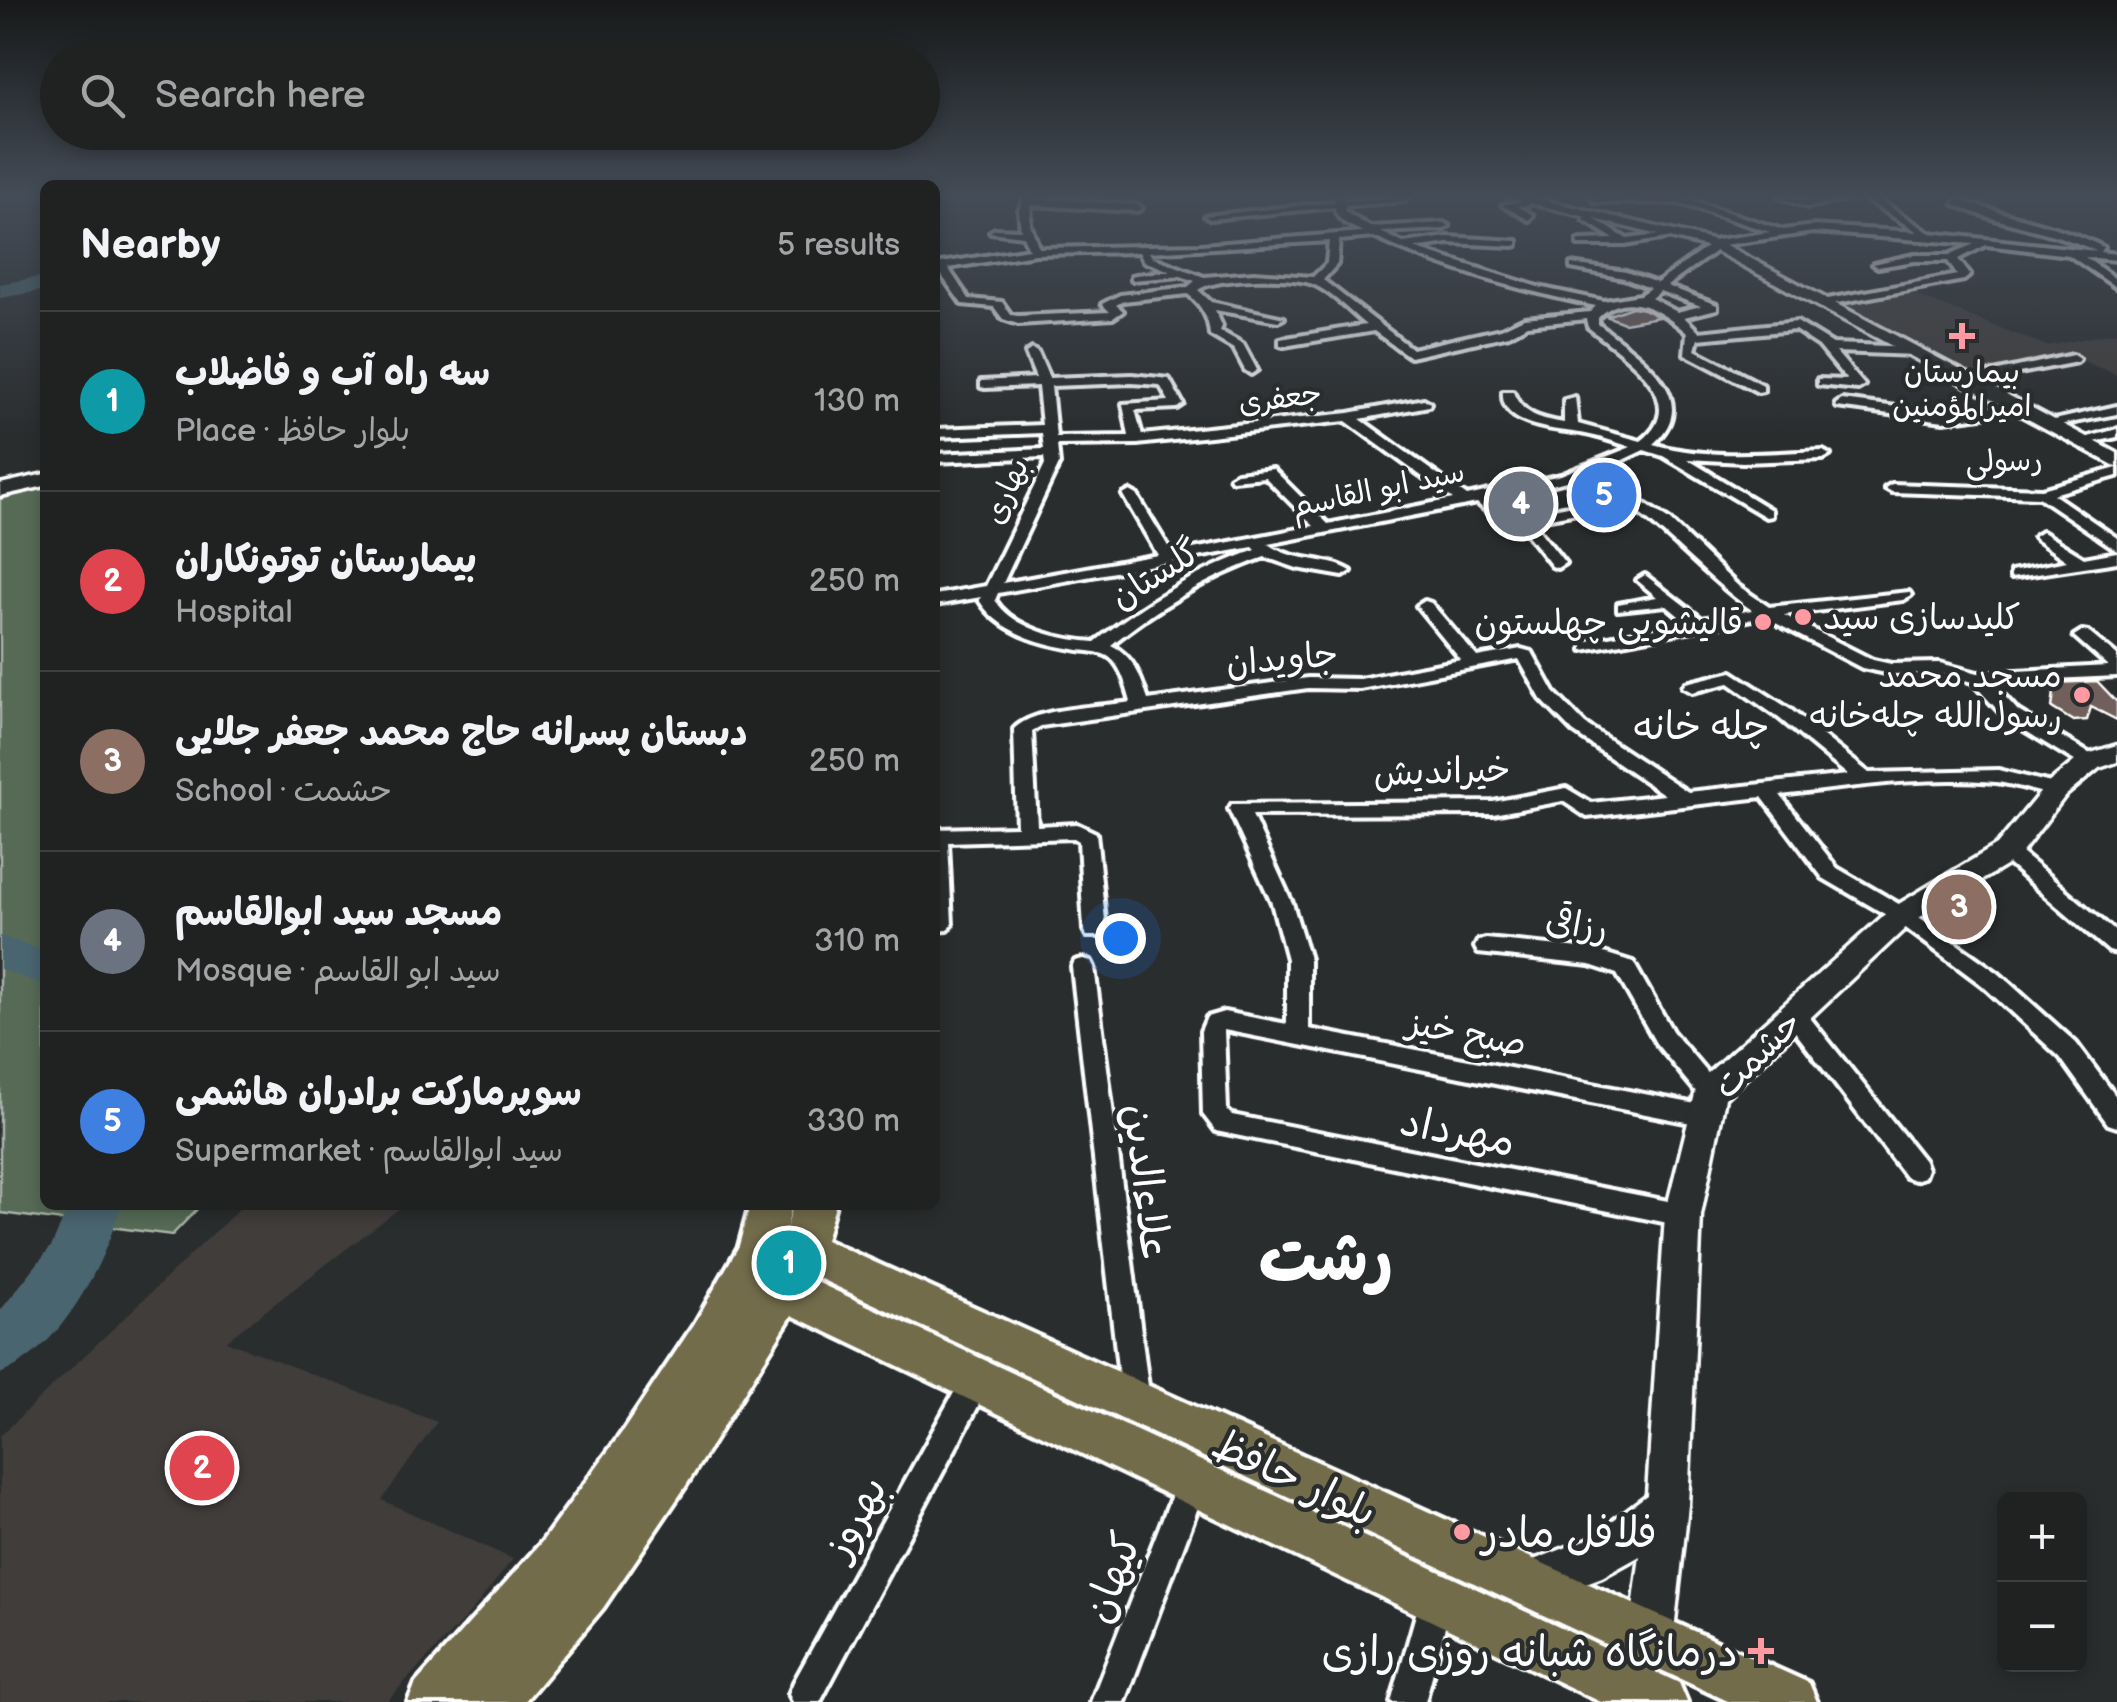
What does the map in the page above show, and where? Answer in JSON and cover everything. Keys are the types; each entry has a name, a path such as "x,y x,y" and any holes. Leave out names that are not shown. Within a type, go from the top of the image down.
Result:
{"main road":[{"path":"1776,276 2116,462"},
{"path":"0,490 40,481"},
{"name":"حشمت","path":"1651,1639 1666,1505 1683,1215 1708,1104 1902,915 2007,852 2056,790 2104,757"},
{"path":"774,1210 789,1249"},
{"path":"435,1702 559,1561 701,1354 789,1249"},
{"path":"489,1702 585,1590 789,1249"},
{"name":"بلوار حافظ","path":"789,1249 1790,1702"},
{"name":"بلوار حافظ","path":"789,1249 976,1381 1646,1699"},
{"path":"1528,1584 1603,1557 1638,1534 1666,1505"},
{"path":"1646,1699 1651,1639"}],"street":[{"path":"946,276 966,302 998,304 1007,318 1038,321 1113,315 1117,311 1108,304 1120,298 1191,290 1203,280"},
{"path":"1136,278 1151,276"},
{"path":"1193,276 1203,280 1249,276"},
{"path":"1261,276 1316,280 1410,353 1506,332 1524,322 1599,310 1643,298 1671,276"},
{"path":"1316,280 1320,276"},
{"path":"1454,281 1456,276"},
{"path":"1490,276 1599,310"},
{"path":"1626,276 1713,307 1675,316"},
{"path":"1826,302 1962,276"},
{"path":"1191,290 1207,305 1216,326 1214,332 1239,347 1251,370"},
{"path":"1643,298 1675,316 1694,333 1688,351 1758,388"},
{"path":"1207,305 1278,318"},
{"path":"1599,310 1592,325 1638,356 1652,371 1662,394 1663,422 1655,436 1641,444"},
{"path":"1691,336 1801,326 1825,346 1858,384 1822,382"},
{"path":"1284,342 1375,327"},
{"path":"1825,346 1916,351"},
{"name":"بهاری","path":"992,590 1052,464 1044,382 1032,353"},
{"path":"1967,379 2073,359"},
{"path":"986,384 1165,382 1177,404 1128,407 1137,440"},
{"path":"1508,396 1532,422 1572,427 1668,454 1766,513"},
{"path":"1570,400 1572,427"},
{"path":"1348,417 1424,403"},
{"path":"1842,404 1944,417 2019,407"},
{"path":"2048,423 2117,410"},
{"name":"جعفری","path":"1050,441 1137,440 1348,417 1505,520 1516,520 1529,527 1557,564"},
{"path":"940,433 1050,441"},
{"path":"2081,441 2117,433"},
{"path":"940,457 1050,441"},
{"name":"سید ابو القاسم","path":"940,599 1167,558 1260,546 1587,470 1641,444"},
{"path":"1668,454 1743,458 1824,454"},
{"name":"رسولی","path":"1892,488 2042,493 2116,462"},
{"path":"1587,470 1664,523 1730,588 1766,612 1868,664 1891,669 1940,668 1978,678 2117,668"},
{"path":"1237,477 1268,472 1325,529"},
{"path":"2042,493 2117,545"},
{"path":"1130,495 1167,558"},
{"path":"1516,520 1628,499"},
{"path":"2042,537 2080,564"},
{"path":"1260,546 1343,570"},
{"name":"گلستان","path":"1099,647 1152,603 1260,546"},
{"path":"2017,575 2117,557"},
{"path":"1645,580 1697,624"},
{"path":"992,590 987,600 990,608 1008,622 1082,648 1099,647"},
{"path":"1589,646 1766,612 1902,595"},
{"path":"1624,608 1670,600"},
{"path":"1424,606 1473,663"},
{"path":"2082,636 2117,668"},
{"name":"گلستان","path":"1099,647 1110,649 1124,660 1142,708"},
{"name":"جاویدان","path":"1027,833 1023,729 1036,721 1308,683 1360,684 1526,656 1547,696 1579,728 1686,800"},
{"path":"1692,687 1732,677 1865,779"},
{"path":"1978,678 2012,715 2104,757"},
{"name":"خیراندیش","path":"1298,1034 1298,958 1282,903 1239,809 1492,808 1566,794 1586,810 1865,779 1998,776 2056,790"},
{"path":"1768,792 1830,873 1902,915 1990,978 2068,1050 2117,1116"},
{"path":"940,836 1077,831 1089,838 1095,930"},
{"path":"2007,852 2117,945"},
{"path":"940,907 941,925"},
{"name":"رزاقی","path":"1486,947 1591,957 1625,968 1664,1038 1708,1104"},
{"name":"علاءالدین","path":"1083,967 1136,1404"},
{"path":"1795,1016 1915,1169"},
{"name":"صبح خیز","path":"1218,1121 1215,1023 1224,1021 1708,1104"},
{"name":"مهرداد","path":"1218,1121 1683,1215"},
{"name":"بهروز","path":"806,1694 976,1381"},
{"name":"کیهان","path":"1108,1702 1192,1482"},
{"path":"1408,1702 1437,1597"}],"shaded area":[{"name":"بیمارستان امیرالمؤمنین","path":"1905,291 2047,346 2117,332 2117,375 2073,357 1975,375 1840,302"},
{"path":"238,1210 397,1210 226,1341 437,1422 382,1500 513,1559 471,1612 386,1702 0,1702 0,1436"}],"green space":[{"path":"40,489 40,1210 196,1210 172,1235 0,1213 0,499"}],"building":[{"path":"1632,307 1659,317 1624,323 1606,316"},
{"name":"مسجد محمد رسول‌‌الله چله‌خانه","path":"2097,681 2117,702 2117,720 2091,707 2087,720 2073,721 2052,708 2054,692 2032,684"}],"waterway":[{"path":"0,291 40,284"},
{"path":"0,952 40,966"},
{"path":"0,1347 58,1282 81,1243 94,1210"}],"place":[{"name":"بیمارستان امیرالمؤمنین","path":"1962,336"},
{"name":"سوپرمارکت برادران هاشمی","path":"1604,495"},
{"name":"مسجد سید ابوالقاسم","path":"1521,504"},
{"name":"کلیدسازی سید","path":"1803,617"},
{"name":"قالیشویی چهلستون","path":"1763,622"},
{"name":"مسجد محمد رسول‌‌الله چله‌خانه","path":"2082,695"},
{"name":"دبستان پسرانه حاج محمد جعفر جلایی","path":"1959,907"},
{"name":"سه راه آب و فاضلاب","path":"789,1263"},
{"name":"بیمارستان توتونکاران","path":"202,1468"},
{"name":"فلافل مادر","path":"1462,1532"},
{"name":"درمانگاه شبانه روزی رازی","path":"1761,1651"}],"district":[{"name":"چله خانه","path":"1701,726"},
{"name":"رشت","path":"1326,1257"}]}
